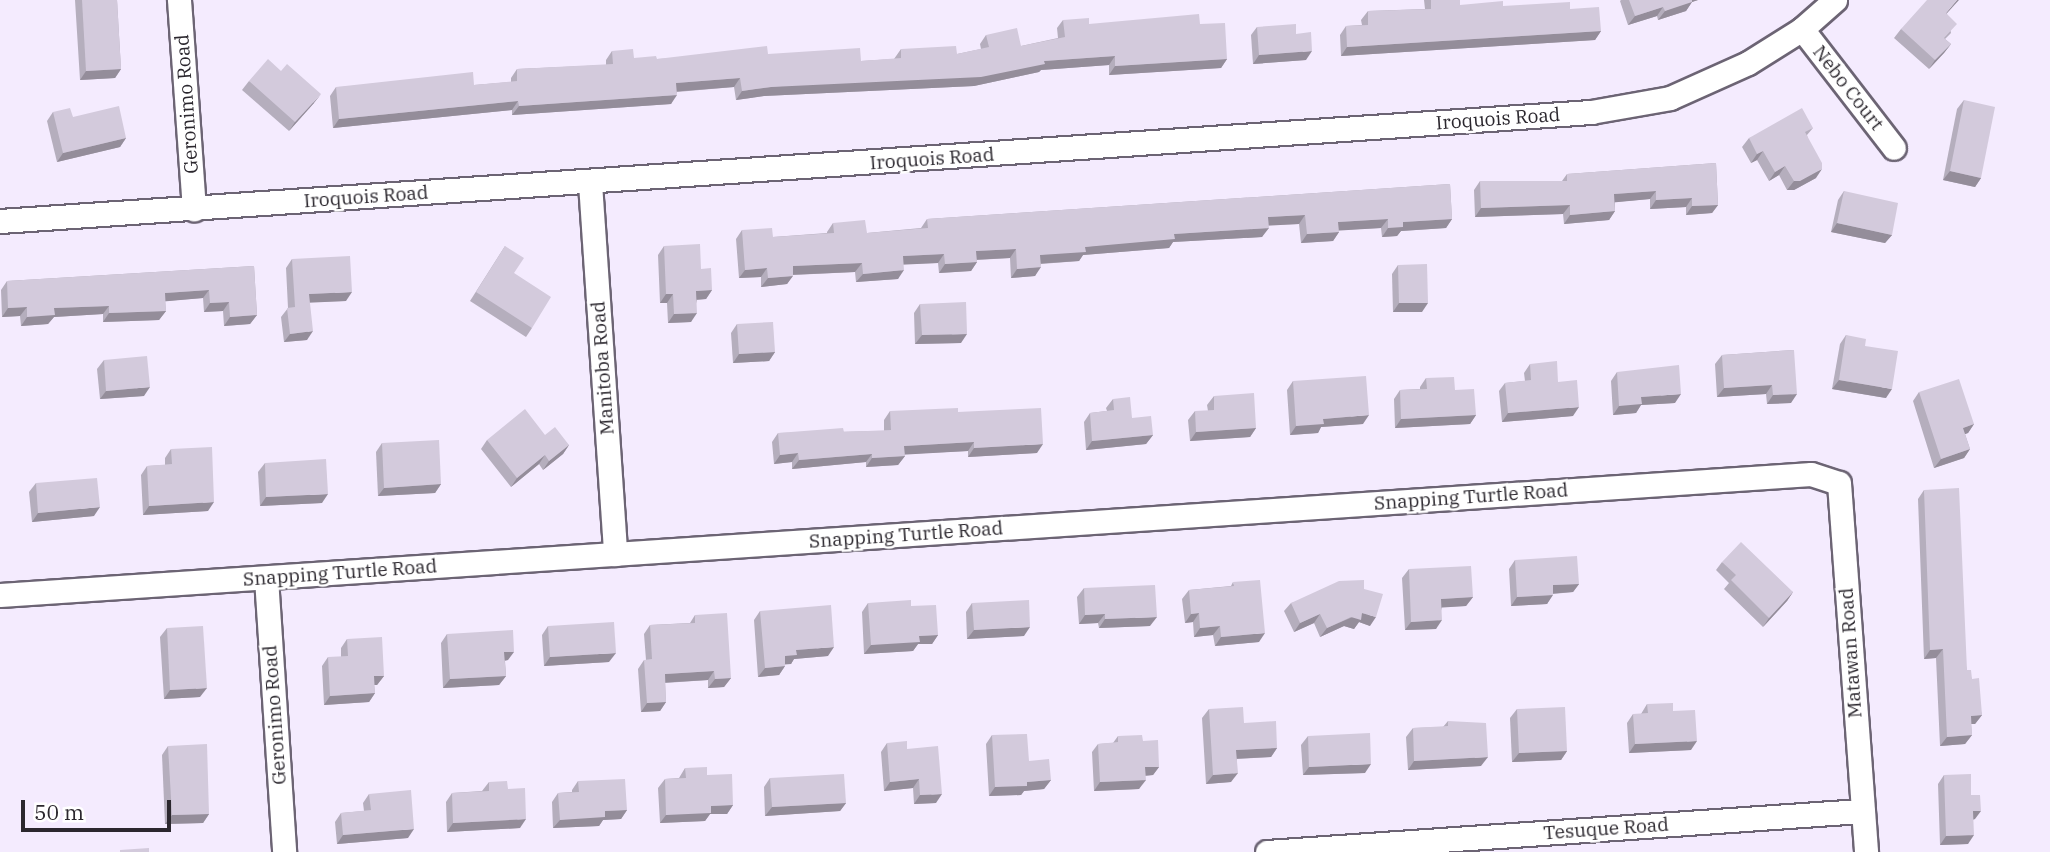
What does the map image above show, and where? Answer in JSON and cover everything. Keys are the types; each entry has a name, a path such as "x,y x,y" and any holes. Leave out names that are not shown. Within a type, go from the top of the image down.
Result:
{"street":[{"name":"Geronimo Road","path":"179,0 194,209"},
{"name":"Iroquois Road","path":"0,221 590,183 1591,112 1670,98 1748,62 1802,29 1835,0"},
{"name":"Nebo Court","path":"1802,29 1895,148"},
{"name":"Manitoba Road","path":"590,183 615,554"},
{"name":"Snapping Turtle Road","path":"0,595 1811,474"},
{"name":"Matawan Road","path":"1811,474 1839,482 1866,852"},
{"name":"Geronimo Road","path":"266,578 284,852"},
{"name":"Tesuque Road","path":"1267,852 1861,811"}],"building":[{"path":"82,0 117,0 121,69 86,71"},
{"path":"1431,0 1460,0 1460,5 1503,1 1503,6 1570,2 1570,9 1599,7 1601,31 1347,47 1346,26 1368,25 1368,11 1431,9"},
{"path":"1629,0 1692,2 1665,11 1663,7 1635,16"},
{"path":"1927,0 1957,0 1946,13 1957,24 1944,38 1951,44 1935,60 1901,29"},
{"path":"1199,14 1200,24 1225,23 1227,59 1115,66 1115,56 1044,61 1045,64 981,77 771,87 742,91 740,78 676,83 677,95 519,106 518,101 339,119 336,87 473,72 474,85 517,81 517,69 613,64 612,51 633,49 634,58 656,56 657,59 767,46 768,54 860,48 861,61 901,58 901,49 956,46 957,54 989,47 986,35 1017,28 1021,46 1065,37 1063,20 1089,18 1089,24"},
{"path":"1296,24 1296,34 1311,32 1312,51 1259,55 1257,27"},
{"path":"268,59 281,71 287,64 321,94 295,122 249,81"},
{"path":"1964,100 1995,107 1981,178 1950,171"},
{"path":"119,106 126,138 63,153 53,112 70,108 73,117"},
{"path":"1802,108 1813,128 1805,132 1822,163 1822,169 1800,181 1794,181 1785,166 1775,172 1763,151 1757,154 1749,138"},
{"path":"1716,163 1718,205 1692,206 1692,198 1656,200 1656,191 1614,194 1615,211 1570,215 1570,205 1481,208 1480,181 1567,181 1567,174"},
{"path":"1450,184 1452,219 1403,222 1403,227 1388,228 1388,219 1338,222 1339,232 1307,234 1305,215 1268,217 1269,228 1174,234 1175,239 1085,247 1086,252 1040,255 1041,267 1017,269 1016,249 976,251 977,262 945,264 944,254 903,256 904,270 863,274 862,263 793,266 793,276 768,278 767,268 745,270 742,230 772,228 773,237 834,233 833,223 865,220 867,233 928,228 927,219"},
{"path":"1844,191 1898,203 1892,235 1837,223"},
{"path":"700,244 701,269 711,268 712,290 696,291 697,313 674,314 673,294 666,294 664,246"},
{"path":"505,246 524,258 514,273 551,297 532,328 476,292"},
{"path":"350,256 352,292 309,294 313,331 290,334 287,308 295,307 292,259"},
{"path":"1427,264 1428,303 1399,303 1398,265"},
{"path":"254,266 257,315 230,317 229,302 210,303 209,290 165,293 166,311 109,313 109,306 54,308 55,315 27,317 27,307 8,308 7,281"},
{"path":"966,302 967,334 922,335 920,304"},
{"path":"773,322 775,352 739,354 737,324"},
{"path":"1846,335 1866,339 1865,346 1898,351 1892,389 1839,380"},
{"path":"1794,350 1797,394 1773,395 1772,385 1724,388 1722,355"},
{"path":"147,356 150,387 106,391 104,360"},
{"path":"1557,361 1558,382 1577,380 1579,407 1508,413 1505,383 1531,380 1530,364"},
{"path":"1679,365 1681,394 1641,397 1642,404 1619,406 1617,372"},
{"path":"1366,376 1369,415 1323,419 1324,424 1296,426 1293,381"},
{"path":"1454,377 1455,390 1474,389 1476,415 1401,419 1400,390 1427,389 1426,378"},
{"path":"1959,379 1974,424 1963,428 1970,449 1941,459 1919,392"},
{"path":"1254,393 1256,428 1196,432 1195,411 1214,410 1214,396"},
{"path":"1130,397 1132,418 1151,416 1153,435 1092,441 1090,413 1114,410 1113,399"},
{"path":"958,408 958,412 1041,408 1043,444 974,448 974,442 904,446 905,456 872,458 872,454 799,460 798,453 780,455 778,433 843,428 844,432 891,430 890,411"},
{"path":"525,409 545,435 555,427 569,445 549,461 545,455 517,478 487,440"},
{"path":"439,440 441,484 384,488 382,443"},
{"path":"212,447 214,502 149,506 147,466 172,464 171,449"},
{"path":"326,459 328,494 266,497 265,463"},
{"path":"97,478 100,507 38,513 36,483"},
{"path":"1959,488 1967,670 1971,670 1972,679 1979,678 1982,715 1971,716 1972,735 1947,737 1943,649 1930,650 1924,490"},
{"path":"1741,542 1793,592 1769,618 1731,580 1736,575 1722,562"},
{"path":"1577,556 1579,584 1553,585 1553,595 1517,597 1515,560"},
{"path":"1471,566 1473,597 1441,599 1442,620 1411,622 1409,569"},
{"path":"1260,580 1265,633 1221,637 1220,626 1200,628 1199,613 1191,614 1189,590 1234,586 1233,582"},
{"path":"1364,580 1364,589 1383,594 1376,617 1362,613 1361,620 1351,617 1327,628 1320,614 1300,623 1291,603 1339,581"},
{"path":"1155,585 1157,617 1105,619 1105,614 1085,615 1084,588"},
{"path":"911,600 911,606 936,605 938,635 919,636 920,642 871,645 868,603"},
{"path":"1029,600 1030,627 974,630 972,603"},
{"path":"831,605 834,647 796,650 797,655 785,656 785,666 765,668 760,611"},
{"path":"727,613 731,678 715,679 714,671 665,674 666,702 647,703 644,660 652,659 650,625 695,623 695,615"},
{"path":"614,622 616,653 550,657 548,626"},
{"path":"203,626 207,688 170,690 167,628"},
{"path":"513,630 514,652 504,652 506,676 450,679 447,634"},
{"path":"382,637 384,676 374,676 375,693 330,696 328,657 348,656 347,639"},
{"path":"1673,703 1673,711 1695,710 1697,741 1635,744 1633,714 1648,713 1647,704"},
{"path":"1243,707 1244,723 1276,721 1277,748 1236,750 1238,773 1213,775 1209,709"},
{"path":"1565,707 1567,751 1519,753 1517,709"},
{"path":"1448,721 1486,723 1488,757 1414,761 1413,728 1448,726"},
{"path":"1370,733 1371,764 1309,767 1308,736"},
{"path":"1027,734 1029,761 1049,759 1051,780 1027,782 1027,786 995,787 992,735"},
{"path":"1142,735 1143,741 1158,740 1159,767 1145,767 1146,780 1100,782 1098,744 1118,742 1118,736"},
{"path":"907,741 907,749 938,746 942,794 920,795 919,779 890,782 887,743"},
{"path":"207,744 209,814 172,815 168,746"},
{"path":"707,767 707,775 732,774 733,805 711,806 711,813 666,815 665,779 686,778 685,768"},
{"path":"844,774 846,803 772,807 770,778"},
{"path":"1971,774 1971,795 1980,795 1981,811 1973,811 1974,835 1946,836 1944,775"},
{"path":"625,779 627,810 605,811 605,817 560,820 558,793 579,792 578,781"},
{"path":"507,781 508,789 525,788 526,819 453,823 452,793 489,791 489,782"},
{"path":"411,790 414,829 343,835 341,813 371,810 369,794"},
{"path":"149,848 149,852 120,852 120,850"}]}
